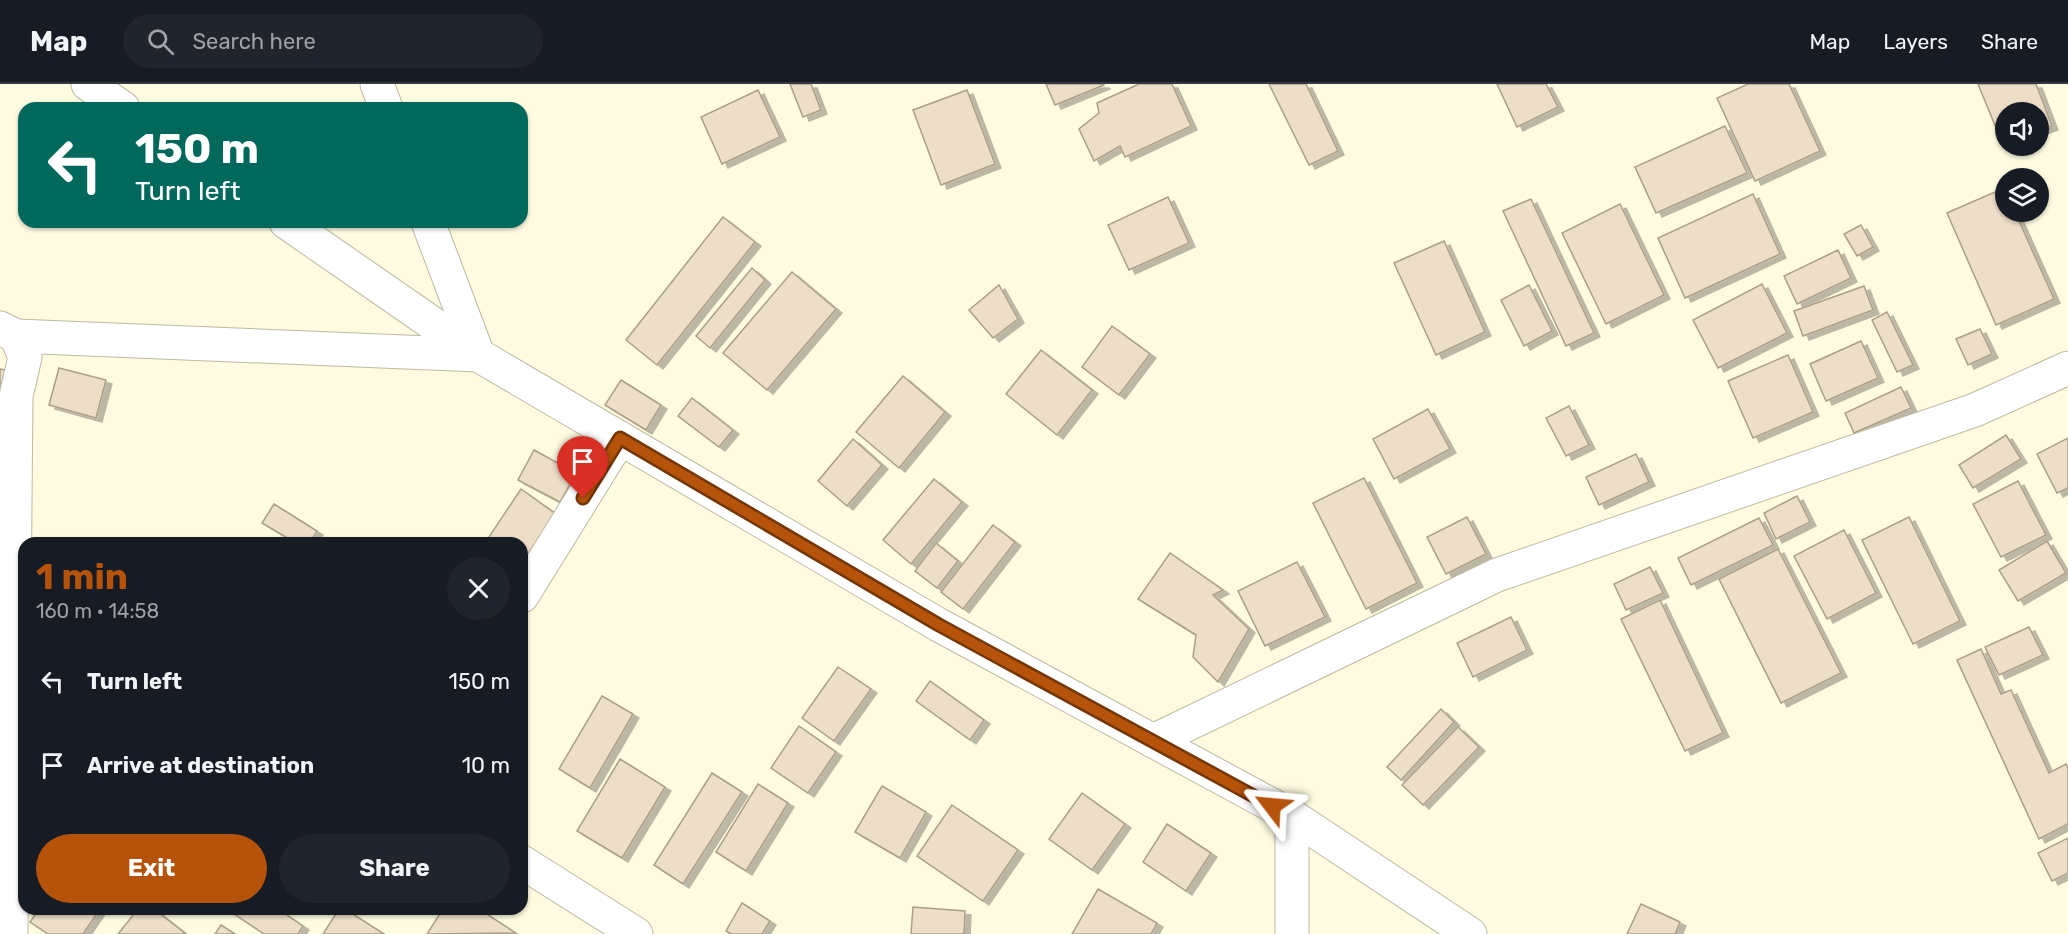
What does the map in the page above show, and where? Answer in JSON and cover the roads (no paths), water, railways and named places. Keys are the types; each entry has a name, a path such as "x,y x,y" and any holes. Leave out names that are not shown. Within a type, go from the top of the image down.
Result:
{"street":[{"path":"88,84 114,102"},
{"path":"377,84 384,102"},
{"path":"295,228 478,355 939,625 1292,816 1470,934"},
{"path":"430,228 478,355"},
{"path":"8,332 478,355"},
{"path":"8,332 25,357 16,396 18,537"},
{"path":"1153,741 1497,575 1975,410 2068,368"},
{"path":"528,586 620,438"},
{"path":"11,934 7,697 18,605"},
{"path":"1292,816 1292,934"},
{"path":"528,866 636,934"}]}
